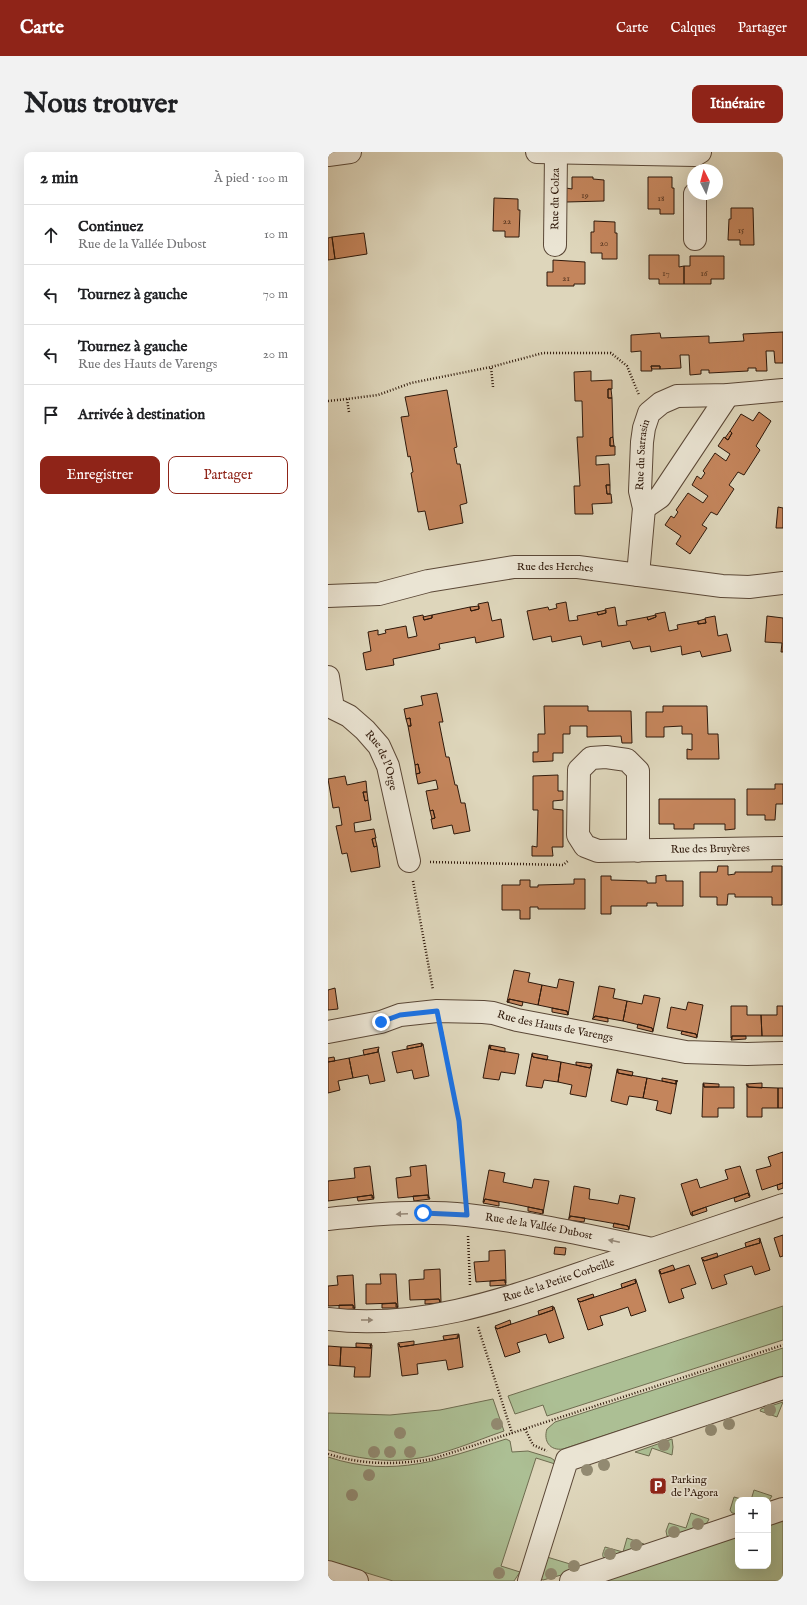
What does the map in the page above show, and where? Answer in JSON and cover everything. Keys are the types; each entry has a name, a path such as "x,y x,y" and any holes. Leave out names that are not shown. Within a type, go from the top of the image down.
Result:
{"street":[{"path":"328,155 350,152"},
{"name":"Rue du Colza","path":"555,245 546,152 617,153 697,159"},
{"path":"694,239 695,200"},
{"name":"Rue du Sarrasin","path":"638,575 644,508 640,491 642,442 644,428 649,414 661,403 677,396 728,395 783,390"},
{"name":"Rue du Sarrasin","path":"644,508 660,496 728,395"},
{"name":"Rue des Herches","path":"328,596 379,594 428,581 514,567 578,567 693,584 722,586 749,586 783,582"},
{"name":"Rue de l'Orge","path":"328,677 331,709 349,716 365,730 379,746 388,766 409,861"},
{"path":"585,846 578,834 579,770 591,758 606,757 627,760 638,771 638,851"},
{"name":"Rue des Bruyères","path":"585,846 598,851 783,848"},
{"name":"Rue des Hauts de Varengs","path":"328,1032 381,1022 400,1015 437,1011 493,1013 517,1020 686,1052 783,1053"},
{"name":"Rue de la Petite Corbeille","path":"328,1319 406,1319 437,1316 471,1308 538,1288 783,1205"},
{"name":"Rue de la Vallée Dubost","path":"328,1219 373,1214 423,1213 467,1215 568,1231 652,1249"},
{"path":"529,1581 567,1460 783,1388"},
{"path":"771,1513 783,1509"},
{"path":"571,1581 735,1526"},
{"path":"328,1572 356,1581"}],"path":[{"path":"328,402 378,395 411,383 491,367 543,353 611,353 628,366 639,394 655,408"},
{"path":"491,367 492,387"},
{"path":"347,399 349,412"},
{"path":"512,1433 471,1308 467,1215 459,1121 409,861 563,865 585,846"},
{"path":"328,1454 346,1460 360,1462 402,1463 432,1459 783,1344"},
{"path":"525,1429 533,1445 567,1460"}],"green space":[{"path":"783,1306 783,1340 547,1416 543,1405 515,1414 508,1396"},
{"path":"783,1348 783,1377 563,1449 551,1447 547,1441 547,1429 555,1422"},
{"path":"493,1399 504,1431 448,1451 413,1459 381,1460 328,1450 328,1413 390,1415 440,1410"},
{"path":"783,1402 777,1417 760,1411 761,1409"},
{"path":"506,1439 510,1441 512,1452 528,1451 551,1458 554,1460 555,1464 536,1458 501,1566 520,1572 514,1581 393,1581 328,1561 328,1457 352,1463 375,1466 418,1464"},
{"path":"672,1439 672,1455 652,1448 649,1456 635,1452"},
{"path":"754,1490 772,1496 771,1498 752,1497"},
{"path":"735,1497 735,1514 732,1513 730,1510"},
{"path":"691,1513 709,1519 707,1523 669,1537 667,1536 666,1531 669,1523 686,1528"},
{"path":"783,1515 783,1581 601,1581 735,1532 735,1569 771,1569 771,1520"},
{"path":"627,1538 644,1544 644,1545 623,1552"},
{"path":"605,1547 623,1552 604,1558 603,1556"},
{"path":"547,1557 580,1567 576,1571 543,1580 541,1579"}],"building":[{"path":"572,177 593,177 593,179 604,180 604,201 566,202 566,188 572,189"},
{"path":"648,177 672,177 672,188 674,188 674,214 660,214 660,209 648,209"},
{"path":"494,198 518,199 518,210 520,210 519,237 505,237 505,231 493,231"},
{"path":"731,208 753,208 754,245 740,245 740,240 728,240"},
{"path":"594,221 615,222 615,233 617,233 617,259 602,259 602,253 591,253 591,232 594,232"},
{"path":"364,233 367,254 335,259 332,237"},
{"path":"332,237 335,259 328,260 328,238"},
{"path":"649,255 679,255 679,267 684,266 684,284 659,284 659,279 649,279"},
{"path":"690,256 724,256 724,279 711,279 711,284 684,284 684,266 690,266"},
{"path":"553,260 585,262 585,284 574,284 574,286 547,286 547,272 553,272"},
{"path":"783,332 783,363 775,363 774,351 766,351 767,371 756,371 756,368 748,368 748,371 709,373 709,370 701,370 701,374 690,375 689,355 680,355 681,368 660,369 660,366 651,366 652,371 641,371 641,351 631,352 631,335 660,333 661,338 709,336 709,343 744,341 743,334"},
{"path":"651,366 660,366 660,369 652,369"},
{"path":"591,371 591,381 612,380 612,389 608,389 608,398 612,398 613,437 610,438 610,446 615,446 615,455 596,456 596,465 609,464 610,485 606,485 607,494 611,494 612,503 592,504 593,514 575,514 574,486 580,486 577,437 583,437 582,401 575,401 574,372"},
{"path":"608,389 611,389 612,398 608,398"},
{"path":"447,390 457,447 454,448 457,464 460,464 467,503 460,505 463,523 429,530 425,511 418,512 411,473 413,472 410,456 408,457 401,417 409,416 405,397"},
{"path":"759,412 771,421 756,446 760,450 744,475 738,472 729,485 734,489 717,515 711,512 702,525 707,528 690,554 676,544 681,536 665,525 671,516 674,518 678,512 676,510 688,493 703,503 708,496 692,485 697,476 701,479 705,473 703,471 715,453 726,461 730,454 718,446 724,437 728,440 732,433 730,431 741,414 753,421"},
{"path":"730,431 732,433 728,440 725,438"},
{"path":"613,437 614,446 610,446 610,438"},
{"path":"606,485 610,485 610,494 607,494"},
{"path":"778,507 783,508 783,528 776,528"},
{"path":"488,602 492,621 501,619 504,637 476,643 475,637 439,644 440,649 393,659 394,665 366,670 363,653 371,651 368,632 378,630 378,635 386,633 385,630 406,626 408,638 417,636 413,617 423,615 424,620 432,618 432,615 470,607 471,611 479,609 478,604"},
{"path":"566,602 569,621 578,620 577,616 597,612 598,615 606,613 605,609 615,607 618,626 627,625 626,621 647,617 648,620 656,617 655,614 665,612 669,631 678,629 677,625 698,621 698,624 706,623 705,618 715,616 718,636 727,634 731,651 702,657 700,651 682,655 681,646 651,652 650,646 633,649 630,641 602,647 601,641 583,645 581,636 552,642 551,636 533,640 527,611 548,607 549,610 557,608 556,604"},
{"path":"479,606 479,609 471,611 470,607"},
{"path":"606,610 606,613 598,615 597,612"},
{"path":"432,615 432,618 424,620 423,617"},
{"path":"656,615 656,617 648,620 647,617"},
{"path":"767,616 783,618 783,652 781,652 782,643 765,642"},
{"path":"705,619 706,623 698,624 698,621"},
{"path":"437,693 443,722 439,722 446,757 449,757 455,785 457,785 461,803 465,803 470,831 454,834 452,825 433,829 431,819 435,818 433,810 430,811 426,791 438,789 436,780 418,784 416,774 420,773 418,764 415,765 408,726 411,726 410,718 406,719 404,709 423,705 421,696"},
{"path":"544,706 588,706 588,711 631,711 632,743 622,743 621,736 587,737 587,726 570,726 570,734 563,734 563,753 553,753 553,761 533,762 533,752 538,752 538,734 545,734"},
{"path":"663,706 707,706 708,734 718,734 719,759 687,759 687,749 692,750 692,734 682,734 682,726 664,727 664,737 646,737 646,712 663,712"},
{"path":"410,718 411,726 408,726 406,719"},
{"path":"418,764 420,773 416,774 415,765"},
{"path":"558,775 558,791 563,791 563,800 553,801 553,809 563,810 563,847 552,847 553,856 532,856 532,846 537,847 538,810 533,810 533,776"},
{"path":"345,776 347,785 366,781 367,792 363,792 365,801 368,800 371,820 354,823 355,832 374,829 376,838 372,839 374,847 377,846 380,867 351,872 347,853 342,854 336,826 342,825 339,807 333,808 328,779"},
{"path":"775,784 783,784 783,804 776,804 775,820 765,820 765,815 747,815 747,789 775,789"},
{"path":"363,792 367,792 368,800 365,801"},
{"path":"659,799 735,799 735,829 725,830 725,824 694,824 694,829 674,829 674,824 659,824"},
{"path":"433,810 435,818 432,819 430,811"},
{"path":"375,838 377,846 374,847 372,839"},
{"path":"718,866 728,866 728,875 735,874 735,872 772,872 772,866 782,866 782,905 772,905 772,897 735,897 735,894 728,894 727,905 717,905 717,897 700,897 700,872 717,872"},
{"path":"666,875 666,881 683,881 683,906 657,906 657,903 647,903 647,906 611,906 611,914 601,914 601,876 611,876 611,880 647,881 647,883 656,883 656,876"},
{"path":"574,879 585,879 585,909 538,909 538,907 530,907 530,919 520,919 520,910 502,910 502,885 520,885 520,880 530,880 530,887 538,887 538,885 574,884"},
{"path":"514,970 530,973 528,982 542,985 538,1005 509,999 509,1002 507,1002"},
{"path":"559,979 574,982 568,1015 567,1011 538,1005 542,985 557,988"},
{"path":"599,986 615,989 613,998 627,1001 623,1021 595,1016 593,1018"},
{"path":"335,988 338,1009 328,1010 328,990"},
{"path":"644,995 660,998 653,1031 652,1028 623,1021 627,1001 642,1004"},
{"path":"509,999 523,1002 522,1006 507,1002"},
{"path":"688,1002 703,1005 697,1037 696,1034 667,1028 671,1007 686,1010"},
{"path":"731,1006 747,1006 747,1015 761,1015 762,1036 732,1036 732,1039"},
{"path":"777,1006 783,1006 783,1036 762,1036 761,1015 777,1015"},
{"path":"552,1008 567,1011 568,1015 552,1012"},
{"path":"595,1016 608,1018 608,1022 592,1019"},
{"path":"638,1024 652,1028 653,1032 637,1028"},
{"path":"682,1031 696,1034 697,1038 681,1034"},
{"path":"732,1036 746,1036 746,1039 731,1040"},
{"path":"422,1043 422,1046 407,1049 407,1046"},
{"path":"421,1044 423,1044 429,1076 414,1079 412,1070 397,1073 392,1052 422,1046"},
{"path":"489,1045 505,1048 505,1052 490,1049"},
{"path":"489,1046 491,1046 490,1049 519,1054 515,1074 501,1072 499,1080 483,1078"},
{"path":"379,1047 378,1052 364,1055 363,1050"},
{"path":"378,1049 385,1081 370,1084 368,1075 353,1078 349,1058 378,1052"},
{"path":"532,1053 548,1056 547,1060 533,1057"},
{"path":"532,1054 533,1057 561,1062 558,1082 544,1080 542,1088 526,1086"},
{"path":"334,1057 335,1061 328,1062 328,1058"},
{"path":"349,1058 353,1078 338,1081 340,1090 328,1093 328,1062"},
{"path":"561,1062 590,1068 592,1065 586,1097 570,1094 572,1085 558,1082"},
{"path":"576,1062 592,1064 590,1068 576,1065"},
{"path":"617,1069 633,1072 632,1076 618,1073"},
{"path":"617,1070 618,1073 647,1078 643,1098 629,1096 627,1105 611,1101"},
{"path":"647,1078 676,1084 677,1081 671,1114 656,1110 658,1101 643,1098"},
{"path":"662,1078 678,1081 676,1081 676,1084 662,1081"},
{"path":"703,1083 719,1084 719,1087 704,1087"},
{"path":"762,1083 762,1088 748,1087 746,1084"},
{"path":"703,1084 704,1087 734,1087 734,1108 718,1108 718,1117 702,1117"},
{"path":"747,1085 748,1087 778,1088 778,1108 762,1108 762,1117 747,1117"},
{"path":"778,1088 783,1088 783,1108 778,1108"},
{"path":"783,1152 783,1183 762,1190 756,1170 771,1166 768,1157"},
{"path":"426,1165 429,1198 428,1195 398,1198 396,1178 411,1176 410,1167"},
{"path":"370,1166 374,1198 372,1198 372,1195 328,1201 328,1181 355,1178 354,1168"},
{"path":"740,1166 750,1196 748,1193 692,1212 693,1215 691,1215 681,1184 697,1179 700,1188 728,1179 725,1170"},
{"path":"489,1170 505,1173 503,1182 532,1188 534,1179 549,1181 543,1213 543,1210 514,1204 485,1199 483,1202"},
{"path":"783,1183 783,1188 778,1190 777,1185"},
{"path":"574,1186 590,1189 589,1199 618,1204 620,1195 635,1198 629,1229 628,1226 570,1216 569,1218"},
{"path":"748,1193 750,1197 735,1202 734,1198"},
{"path":"372,1195 374,1199 358,1201 357,1197"},
{"path":"428,1195 430,1199 414,1201 413,1196"},
{"path":"485,1199 499,1202 499,1206 483,1203"},
{"path":"528,1207 543,1210 543,1214 528,1211"},
{"path":"706,1207 707,1211 692,1216 692,1212"},
{"path":"570,1216 585,1218 584,1222 568,1220"},
{"path":"614,1223 628,1226 629,1230 613,1227"},
{"path":"783,1235 783,1256 780,1257 774,1238"},
{"path":"760,1238 760,1243 746,1247 745,1243"},
{"path":"760,1239 770,1270 755,1275 752,1266 724,1275 727,1284 712,1289 702,1259 704,1261 760,1243"},
{"path":"555,1247 566,1248 565,1255 554,1254"},
{"path":"505,1250 506,1283 505,1280 476,1282 474,1262 489,1261 489,1251"},
{"path":"717,1253 718,1257 704,1261 701,1258"},
{"path":"673,1265 675,1270 661,1274 659,1271 659,1270"},
{"path":"689,1265 696,1284 681,1289 684,1298 669,1303 659,1271 661,1274"},
{"path":"440,1269 441,1302 440,1303 439,1299 410,1300 409,1280 424,1279 424,1270"},
{"path":"380,1274 396,1274 398,1307 396,1307 396,1303 366,1304 366,1284 381,1284"},
{"path":"353,1275 355,1308 353,1308 353,1305 328,1306 328,1286 338,1285 337,1276"},
{"path":"636,1279 636,1283 622,1288 621,1284"},
{"path":"505,1280 506,1285 490,1286 490,1281"},
{"path":"636,1280 646,1311 631,1316 628,1307 600,1316 603,1325 588,1330 578,1300 580,1302 622,1288 636,1283"},
{"path":"593,1294 594,1297 580,1302 577,1299"},
{"path":"439,1299 441,1303 425,1304 425,1300"},
{"path":"396,1303 398,1308 382,1308 382,1304"},
{"path":"339,1305 353,1305 355,1309 339,1310"},
{"path":"553,1306 553,1310 539,1315 538,1311"},
{"path":"554,1307 564,1338 549,1343 546,1334 517,1343 520,1352 505,1357 495,1327 497,1329 553,1310 552,1308"},
{"path":"510,1320 511,1324 497,1329 495,1326"},
{"path":"459,1334 458,1338 444,1340 443,1336"},
{"path":"459,1335 463,1367 448,1370 446,1360 417,1364 418,1374 402,1376 399,1344 400,1347 458,1338 457,1336"},
{"path":"414,1341 414,1345 400,1347 399,1344 398,1345 398,1343"},
{"path":"356,1343 372,1344 370,1345 371,1348 356,1347"},
{"path":"370,1345 372,1345 370,1377 354,1377 355,1367 340,1366 341,1347 371,1348"},
{"path":"328,1346 341,1347 340,1366 328,1365"}],"place":[{"name":"Parking de l'Agora","path":"658,1486"}],"route":[{"path":"381,1022 400,1015 437,1011 459,1121 467,1215 423,1213"}]}
